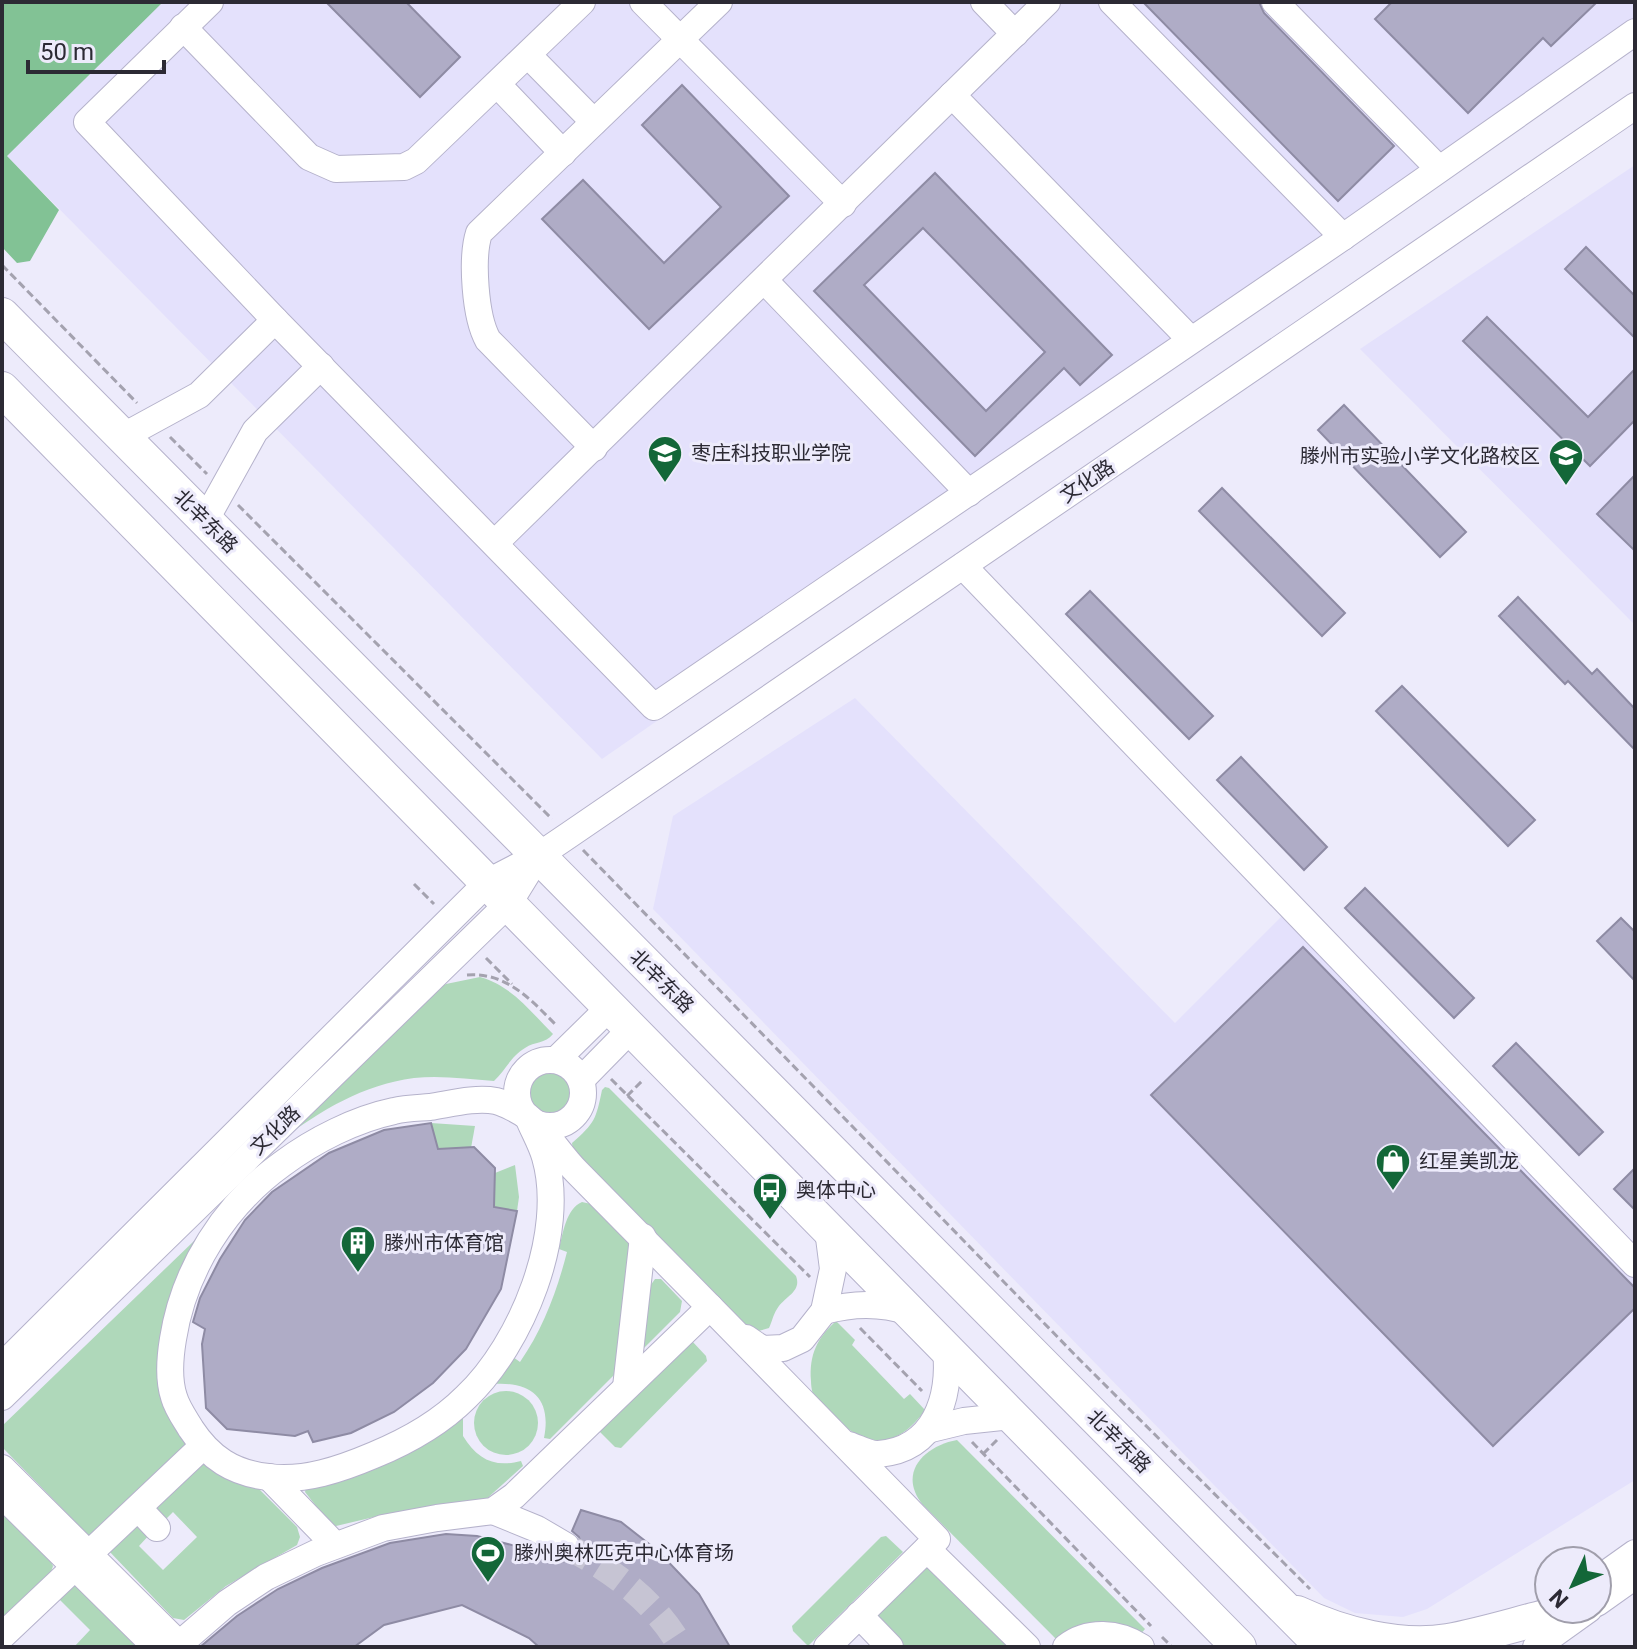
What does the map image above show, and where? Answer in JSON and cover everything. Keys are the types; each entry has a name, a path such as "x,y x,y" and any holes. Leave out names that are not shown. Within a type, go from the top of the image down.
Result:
{"main road":[{"name":"北辛东路","path":"2,315 1323,1647"},
{"path":"2,389 1239,1647"},
{"path":"1282,1605 1316,1622 1351,1633 1415,1642 1446,1641 1540,1625"}],"street":[{"path":"210,2 87,122 275,320 654,707 1343,237 1635,32"},
{"path":"183,27 309,157 336,169 404,167 416,161 582,2"},
{"path":"643,2 843,204"},
{"path":"594,448 488,340 480,325 475,246 479,233 719,2"},
{"path":"984,2 1015,34"},
{"path":"495,543 1047,2"},
{"path":"1112,2 1343,237"},
{"path":"1275,2 1439,169"},
{"path":"528,55 594,122"},
{"path":"497,84 563,153"},
{"path":"952,95 1191,340"},
{"name":"文化路","path":"2,1366 538,856 1635,106"},
{"path":"764,280 969,493"},
{"path":"122,437 199,395 275,320"},
{"path":"205,521 255,431 321,366"},
{"path":"963,566 1635,1264"},
{"name":"文化路","path":"2,1397 499,892"},
{"path":"497,1101 535,1064 565,1052 620,1018"},
{"path":"575,1170 562,1139 582,1101 588,1072 620,1018"},
{"path":"565,1052 567,1064 588,1072"},
{"path":"520,1081 519,1103 575,1170 937,1539 827,1647"},
{"path":"528,1117 545,1157 550,1190 549,1228 539,1271 520,1324 468,1396 437,1422 401,1444 351,1465 311,1476 279,1479 247,1475 215,1457 203,1446 174,1399 171,1349 178,1307 192,1271 235,1207 281,1164 314,1143 352,1125 396,1110 497,1101 528,1117 542,1125 552,1126 572,1118"},
{"path":"813,1411 794,1379 794,1359 802,1339 831,1305 833,1269 828,1230"},
{"path":"626,1387 643,1237"},
{"path":"831,1305 885,1304 909,1312"},
{"path":"2,1468 83,1561 170,1646 266,1577 335,1545 383,1528 493,1511 514,1496 710,1307"},
{"path":"736,1331 767,1350 783,1348 802,1339"},
{"path":"942,1421 948,1368 946,1349"},
{"path":"845,1444 876,1455 909,1446 942,1421 1011,1416"},
{"path":"4,1630 83,1561 203,1446"},
{"path":"900,1501 897,1478 909,1446"},
{"path":"269,1477 335,1545"},
{"path":"2,1495 83,1561"},
{"path":"139,1509 157,1528"},
{"path":"493,1511 537,1529 566,1546"},
{"path":"927,1549 1027,1647"},
{"path":"1613,1569 1635,1553"},
{"path":"1613,1592 1635,1576"},
{"path":"859,1615 890,1647"},
{"path":"1503,1647 1544,1625"},
{"path":"1066,1647 1091,1635 1111,1635 1141,1647"}],"path":[{"path":"2,265 569,835 1079,1359 1313,1592"},
{"path":"462,975 481,974 499,978 514,987 565,1052"},
{"path":"588,1072 831,1305 942,1421 1172,1647"}],"shaded area":[{"name":"枣庄科技职业学院","path":"163,2 1635,2 1635,44 602,759 7,156"},
{"name":"滕州市实验小学文化路校区","path":"1635,165 1635,625 1360,349"},
{"path":"855,698 1175,1023 1300,898 1635,1244 1635,1480 1427,1609 1403,1617 1355,1613 1324,1598 653,909 673,816"}],"green space":[{"path":"2,2 163,2 7,156 59,210 30,261 17,263 2,247"},
{"path":"480,977 511,993 553,1034 520,1051 494,1081 424,1077 395,1081 327,1109 281,1140 425,996 446,984"},
{"path":"550,1068 568,1075 575,1093 568,1111 550,1118 532,1111 525,1093 532,1075"},
{"path":"605,1087 796,1276 795,1290 777,1309 769,1328 755,1332 749,1329 573,1150 572,1143 593,1120"},
{"path":"431,1123 475,1126 471,1148 438,1149"},
{"path":"515,1165 519,1197 517,1211 494,1207 495,1173"},
{"path":"582,1202 591,1204 631,1244 615,1374 550,1439 544,1438 545,1412 536,1395 518,1386 492,1384 513,1357 520,1362 542,1323 567,1252 559,1249 566,1222 572,1210"},
{"path":"221,1215 173,1317 188,1448 89,1536 2,1447 2,1426"},
{"path":"655,1279 661,1279 682,1301 680,1312 641,1351 648,1289"},
{"path":"836,1321 855,1340 852,1345 904,1399 910,1394 925,1410 905,1431 884,1440 872,1440 849,1430 818,1404 811,1384 813,1355 819,1341"},
{"path":"691,1340 707,1361 621,1448 615,1447 599,1431"},
{"path":"506,1391 518,1393 529,1400 536,1411 536,1435 529,1446 518,1453 506,1455 494,1453 483,1446 476,1435 474,1423 476,1411 483,1400 494,1393"},
{"path":"463,1416 463,1436 480,1456 494,1462 521,1461 523,1466 483,1502 391,1513 336,1526 331,1525 305,1492 306,1488"},
{"path":"957,1440 1145,1629 1139,1636 1059,1642 923,1505 913,1482 918,1463 934,1448"},
{"path":"202,1461 253,1483 297,1527 300,1537 297,1545 226,1586 184,1620 173,1618 109,1551 136,1525 150,1534 139,1546 163,1570 197,1537 173,1512 161,1524 152,1510"},
{"path":"2,1510 50,1559 53,1566 51,1572 7,1615 3,1615"},
{"path":"886,1536 903,1552 808,1646 792,1626 881,1537"},
{"path":"930,1564 1010,1647 897,1647 871,1620"},
{"path":"72,1581 140,1647 74,1647 90,1630 56,1596"}],"building":[{"path":"326,2 406,2 460,57 420,97"},
{"path":"1143,2 1259,2 1264,13 1394,146 1338,201"},
{"path":"1392,2 1597,2 1551,46 1543,38 1468,113 1375,19"},
{"path":"682,85 789,196 649,329 542,219 583,180 664,263 721,207 642,125"},
{"path":"935,173 1112,355 1080,385 1064,368 975,456 814,291","holes":["923,228 1045,352 986,411 864,285"]},
{"path":"1586,247 1635,296 1635,338 1565,269"},
{"path":"1487,317 1588,417 1635,369 1635,420 1590,466 1463,341"},
{"path":"1344,405 1466,532 1440,557 1318,430"},
{"path":"1635,475 1635,551 1597,514"},
{"path":"1222,488 1345,613 1322,636 1199,511"},
{"path":"1090,591 1213,716 1189,739 1066,614"},
{"path":"1518,597 1592,674 1597,669 1635,709 1635,750 1499,616"},
{"path":"1402,686 1535,820 1508,846 1376,711"},
{"path":"1241,757 1327,847 1304,870 1217,780"},
{"path":"1365,888 1474,998 1454,1018 1345,908"},
{"path":"1621,918 1635,932 1635,981 1597,941"},
{"name":"红星美凯龙","path":"1303,947 1635,1288 1635,1308 1493,1446 1151,1095"},
{"path":"1516,1043 1603,1132 1579,1155 1493,1066"},
{"name":"滕州市体育馆","path":"431,1123 438,1149 474,1147 495,1168 494,1207 517,1211 501,1289 466,1349 433,1383 394,1412 351,1433 313,1442 308,1431 295,1436 227,1429 206,1408 202,1344 205,1329 193,1322 200,1298 245,1220 272,1192 329,1153 384,1130"},
{"path":"1635,1168 1635,1210 1614,1189"},
{"name":"滕州奥林匹克中心体育场","path":"581,1510 621,1522 658,1551 699,1594 730,1647 539,1647 529,1638 462,1605 384,1625 354,1647 200,1647 237,1616 278,1589 322,1568 390,1543 446,1534 477,1536 523,1548 559,1562 573,1560 582,1547 579,1537 572,1531"}],"tunnel":[{"path":"566,1546 600,1565 631,1588 659,1615 681,1647"}],"place":[{"name":"枣庄科技职业学院","path":"665,484"},
{"name":"滕州市实验小学文化路校区","path":"1566,487"},
{"name":"红星美凯龙","path":"1393,1192"},
{"name":"奥体中心","path":"770,1221"},
{"name":"滕州市体育馆","path":"358,1274"},
{"name":"滕州奥林匹克中心体育场","path":"488,1584"}]}
